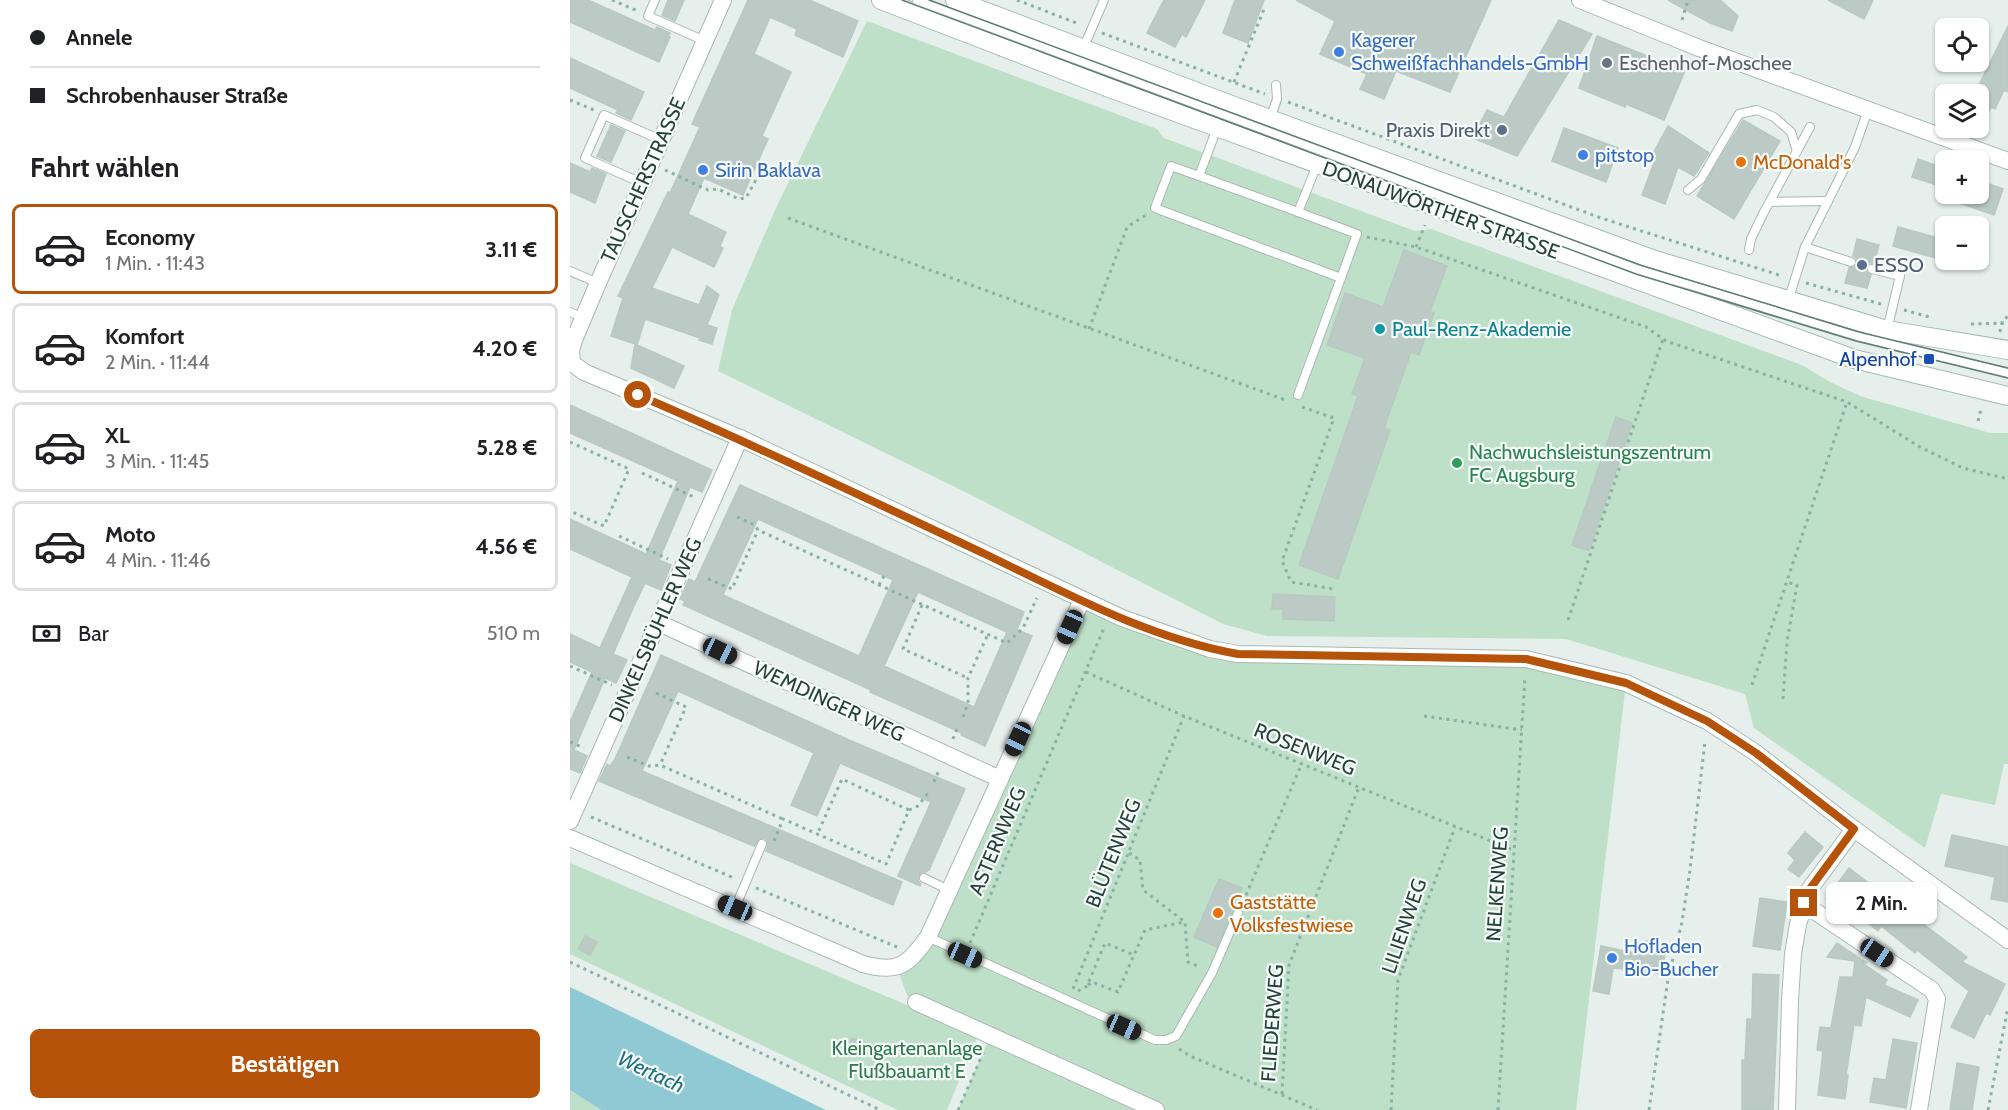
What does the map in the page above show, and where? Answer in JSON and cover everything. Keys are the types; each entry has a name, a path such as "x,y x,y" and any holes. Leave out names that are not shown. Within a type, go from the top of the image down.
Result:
{"main road":[{"name":"DONAUWÖRTHER STRASSE","path":"881,0 1317,165 1854,359 2008,396"},
{"name":"DONAUWÖRTHER STRASSE","path":"955,0 1226,103 1652,259 1887,330 2008,350"}],"street":[{"path":"1580,0 1649,29 2008,161"},
{"name":"TAUSCHERSTRASSE","path":"571,364 577,315 597,283 705,41 720,1"},
{"path":"571,364 584,372 740,438 1122,618 1210,649 1238,654 1526,659 1626,683 1707,721 1756,753 1854,829 2008,940"},
{"name":"DINKELSBÜHLER WEG","path":"570,821 740,438"},
{"path":"570,838 862,964 879,969 905,964 928,937 1082,600"},
{"name":"WEMDINGER WEG","path":"658,622 1000,779"},
{"path":"1787,1110 1793,954 1798,924 1809,890 1854,829"},
{"path":"1804,903 1932,990 1936,999 1919,1110"},
{"path":"916,1002 1156,1110"}],"lane":[{"path":"655,0 648,16 705,41"},
{"path":"917,0 1638,269 1857,336 2008,373"},
{"path":"1083,49 1104,0"},
{"path":"1270,119 1277,99 1276,85"},
{"path":"1688,190 1701,179 1739,114 1757,110 1774,117 1791,132 1797,151"},
{"path":"1788,301 1805,247 1855,147 1868,110"},
{"path":"642,183 585,158 604,115 661,140"},
{"path":"1749,250 1751,239 1810,127"},
{"path":"1199,176 1217,128"},
{"path":"1298,212 1317,165"},
{"path":"1298,394 1341,278 1357,234 1171,166 1155,208 1341,278"},
{"path":"1770,202 1828,201"},
{"path":"1805,247 1851,262"},
{"path":"1872,269 1900,276 1887,330"},
{"path":"570,271 597,283"},
{"path":"740,910 762,844"},
{"path":"924,878 949,890"},
{"path":"928,937 1155,1040 1166,1040 1176,1036 1212,973 1238,914"}],"path":[{"path":"612,0 648,16"},
{"path":"1017,0 1600,218 1794,280 1938,319"},
{"path":"1682,20 1688,0"},
{"path":"1226,103 1265,7"},
{"path":"570,100 604,115"},
{"path":"651,163 708,190 718,189 739,199 746,198 763,167"},
{"path":"1089,330 1127,227 1155,208"},
{"path":"788,218 1334,418 1282,561 1291,582 1334,589"},
{"path":"1416,247 1425,225"},
{"path":"1357,234 1416,247 1646,327 1662,339 1847,402 1920,447 1963,468 2008,479"},
{"path":"1960,325 2008,323"},
{"path":"1568,620 1662,339"},
{"path":"1752,685 1847,402"},
{"path":"570,442 629,469 604,526 570,511"},
{"path":"642,473 711,505"},
{"path":"736,517 755,525 758,530 1008,643 1023,628 1044,582"},
{"path":"708,579 732,589 758,530"},
{"path":"619,536 684,566"},
{"path":"879,585 884,576"},
{"path":"1783,699 1786,642 1797,585 1787,582"},
{"path":"922,605 903,649 968,678"},
{"name":"ASTERNWEG","path":"965,955 1103,630"},
{"path":"963,717 968,703 968,678 988,634"},
{"name":"NELKENWEG","path":"1498,1110 1526,659"},
{"path":"570,666 628,692"},
{"name":"ROSENWEG","path":"1086,672 1184,716 1513,850"},
{"path":"1524,678 1536,681"},
{"path":"656,693 686,707 660,765"},
{"name":"BLÜTENWEG","path":"1087,986 1080,991 1073,991 1184,716"},
{"path":"1424,716 1522,730"},
{"path":"1649,1110 1668,979 1682,922 1690,870 1707,721"},
{"path":"627,757 649,766 660,765 886,864 909,810 918,806 928,793"},
{"path":"1238,914 1302,763"},
{"path":"817,835 842,779 909,810"},
{"name":"FLIEDERWEG","path":"1282,1094 1289,965 1359,787"},
{"path":"772,845 783,819"},
{"name":"LILIENWEG","path":"1390,1110 1398,980 1455,827"},
{"path":"1129,853 1140,860 1143,890 1185,922 1188,962 1212,973"},
{"path":"740,910 756,887"},
{"path":"1087,986 1092,982 1118,992 1145,930 1185,922"},
{"path":"1087,986 1105,943 1134,955"},
{"path":"570,962 880,1110"},
{"path":"1988,1110 2008,1006"},
{"path":"958,1110 991,1034"},
{"path":"1166,1040 1190,1056 1317,1110"}],"green space":[{"name":"Nachwuchsleistungszentrum FC Augsburg","path":"867,21 1157,129 1164,138 1415,231 1431,229 1802,365 1860,396 1990,433 2008,433 2008,764 2004,764 1995,805 1941,794 1925,848 1754,728 1745,694 1566,639 1267,636 1223,624 967,493 718,371 732,310 775,210"},
{"path":"1082,600 1210,649 1526,659 1626,683 1576,1110 958,1110 991,1034 916,1002 907,995 896,966 915,955"},
{"name":"Kleingartenanlage Flußbauamt E","path":"570,863 978,1035 947,1110 898,1110 570,954"},
{"path":"570,1090 601,1110 570,1110"}],"water":[{"name":"Wertach","path":"570,987 826,1110 601,1110 570,1090"}],"building":[{"path":"570,0 588,0 655,30 657,27 670,33 659,62 570,22"},
{"path":"668,0 684,0 675,21 662,15"},
{"path":"748,0 809,0 858,21 843,57 795,35 797,29 770,17 754,54 791,72 762,136 768,139 743,195 704,178 688,214 726,232 720,246 723,248 714,267 672,247 652,288 699,305 707,286 719,295 707,325 717,328 712,344 645,319 637,345 684,366 674,388 631,368 635,344 611,336 623,298 618,296 668,192 670,193 700,127 692,124"},
{"path":"1164,0 1205,0 1186,37 1182,34 1175,47 1147,33"},
{"path":"1235,0 1264,0 1248,43 1223,33"},
{"path":"1296,0 1491,0 1450,92 1396,71 1384,99 1360,89 1367,74 1320,54 1335,21"},
{"path":"1668,0 1720,0 1738,16 1732,31 1710,23"},
{"path":"1828,0 1873,0 1864,19"},
{"path":"1559,20 1592,34 1517,156 1473,138 1487,110 1504,117"},
{"path":"2008,26 2008,92 2004,90 1995,109 1991,107 1989,111 1989,84 1979,84 1985,72 1989,72 1989,65"},
{"path":"1597,36 1685,71 1664,120 1579,88"},
{"path":"570,58 644,92 631,120 616,113 618,110 570,88"},
{"name":"McDonald's","path":"1743,120 1780,141 1734,219 1697,196"},
{"path":"611,125 625,131 611,162 597,156"},
{"path":"1668,126 1709,153 1694,176 1678,167 1665,204 1642,195 1655,160 1651,157"},
{"path":"1564,128 1618,148 1606,182 1552,161"},
{"path":"1918,159 1935,165 1935,184 1912,177"},
{"path":"570,163 590,172 592,168 606,174 595,203 570,192"},
{"path":"1989,184 2003,189 1994,215 1962,204 1989,204"},
{"path":"1898,227 1935,237 1935,258 1893,246"},
{"name":"ESSO","path":"1857,239 1879,245 1874,263 1866,267 1866,271 1871,275 1867,288 1845,283 1849,268 1855,267 1857,263 1853,256"},
{"path":"1404,250 1447,266 1430,312 1434,313 1419,355 1411,352 1384,428 1390,430 1338,579 1299,565 1358,396 1352,394 1365,358 1327,345 1345,293 1383,307"},
{"path":"570,405 712,470 702,492 690,487 659,560 671,565 661,590 645,583 613,654 627,660 616,683 605,678 574,750 587,756 580,773 570,769 570,722 592,672 570,662 570,634 600,648 632,577 570,549 570,519 646,554 678,481 570,433"},
{"path":"1616,417 1632,423 1589,551 1572,545"},
{"path":"740,485 1024,612 1017,630 1032,636 985,746 961,735 962,733 870,692 871,690 683,605 685,601 680,599 689,579 695,582","holes":["758,519 893,580 859,656 723,595","918,592 1007,632 974,707 884,666"]},
{"path":"1273,594 1335,597 1334,621 1283,619 1283,609 1272,609"},
{"path":"661,655 849,740 965,789 929,870 918,876 920,886 898,876 931,802 840,763 817,816 791,805 814,753 678,691 642,771 902,882 893,905 766,851 768,844 765,838 759,839 754,846 599,781 607,764 610,766 615,759"},
{"path":"1805,832 1823,847 1799,877 1788,869 1795,860 1788,853"},
{"path":"1952,835 2008,847 2008,902 1991,899 1995,877 1945,866"},
{"path":"1849,868 1967,957 1962,962 2005,984 1990,1015 1986,1013 1974,1038 1951,1027 1969,991 1917,950 1915,953 1881,926 1878,931 1849,908 1844,914 1826,899"},
{"name":"Gaststätte Volksfestwiese","path":"1219,879 1242,888 1217,947 1194,937"},
{"path":"1760,898 1787,902 1780,950 1753,946"},
{"path":"585,936 597,942 590,955 578,949"},
{"path":"1646,941 1667,945 1661,974 1623,966 1622,969 1613,968 1609,994 1593,991 1601,946 1643,955"},
{"path":"1837,943 1887,980 1884,985 1918,1000 1910,1017 1866,997 1861,1026 1854,1025 1846,1075 1848,1075 1845,1099 1818,1095 1823,1051 1817,1050 1820,1027 1831,1028 1840,977 1853,977 1855,961 1827,957"},
{"path":"1753,974 1779,975 1773,1110 1742,1110 1742,1060 1745,1060 1747,1019 1752,1019"},
{"path":"852,1038 866,1043 861,1057 847,1052"},
{"path":"1893,1039 1917,1043 1906,1108 1870,1102 1874,1078 1886,1080"},
{"path":"1957,1063 1979,1067 1972,1110 1950,1110"}],"tram line":[{"path":"902,0 1636,274 1856,341 2008,378"},
{"path":"929,0 1640,265 1859,332 2008,368"}],"place":[{"name":"Kagerer Schweißfachhandels-GmbH","path":"1339,52"},
{"name":"Eschenhof-Moschee","path":"1607,63"},
{"name":"Praxis Direkt","path":"1502,130"},
{"name":"pitstop","path":"1583,155"},
{"name":"McDonald's","path":"1741,162"},
{"name":"Sirin Baklava","path":"703,170"},
{"name":"ESSO","path":"1862,265"},
{"name":"Paul-Renz-Akademie","path":"1380,329"},
{"name":"Alpenhof","path":"1929,359"},
{"name":"Nachwuchsleistungszentrum FC Augsburg","path":"1457,463"},
{"name":"Gaststätte Volksfestwiese","path":"1218,913"},
{"name":"Hofladen Bio-Bucher","path":"1612,958"}],"route":[{"path":"638,395 740,438 1122,618 1210,649 1238,654 1526,659 1626,683 1707,721 1756,753 1854,829 1809,890 1804,903"}]}
